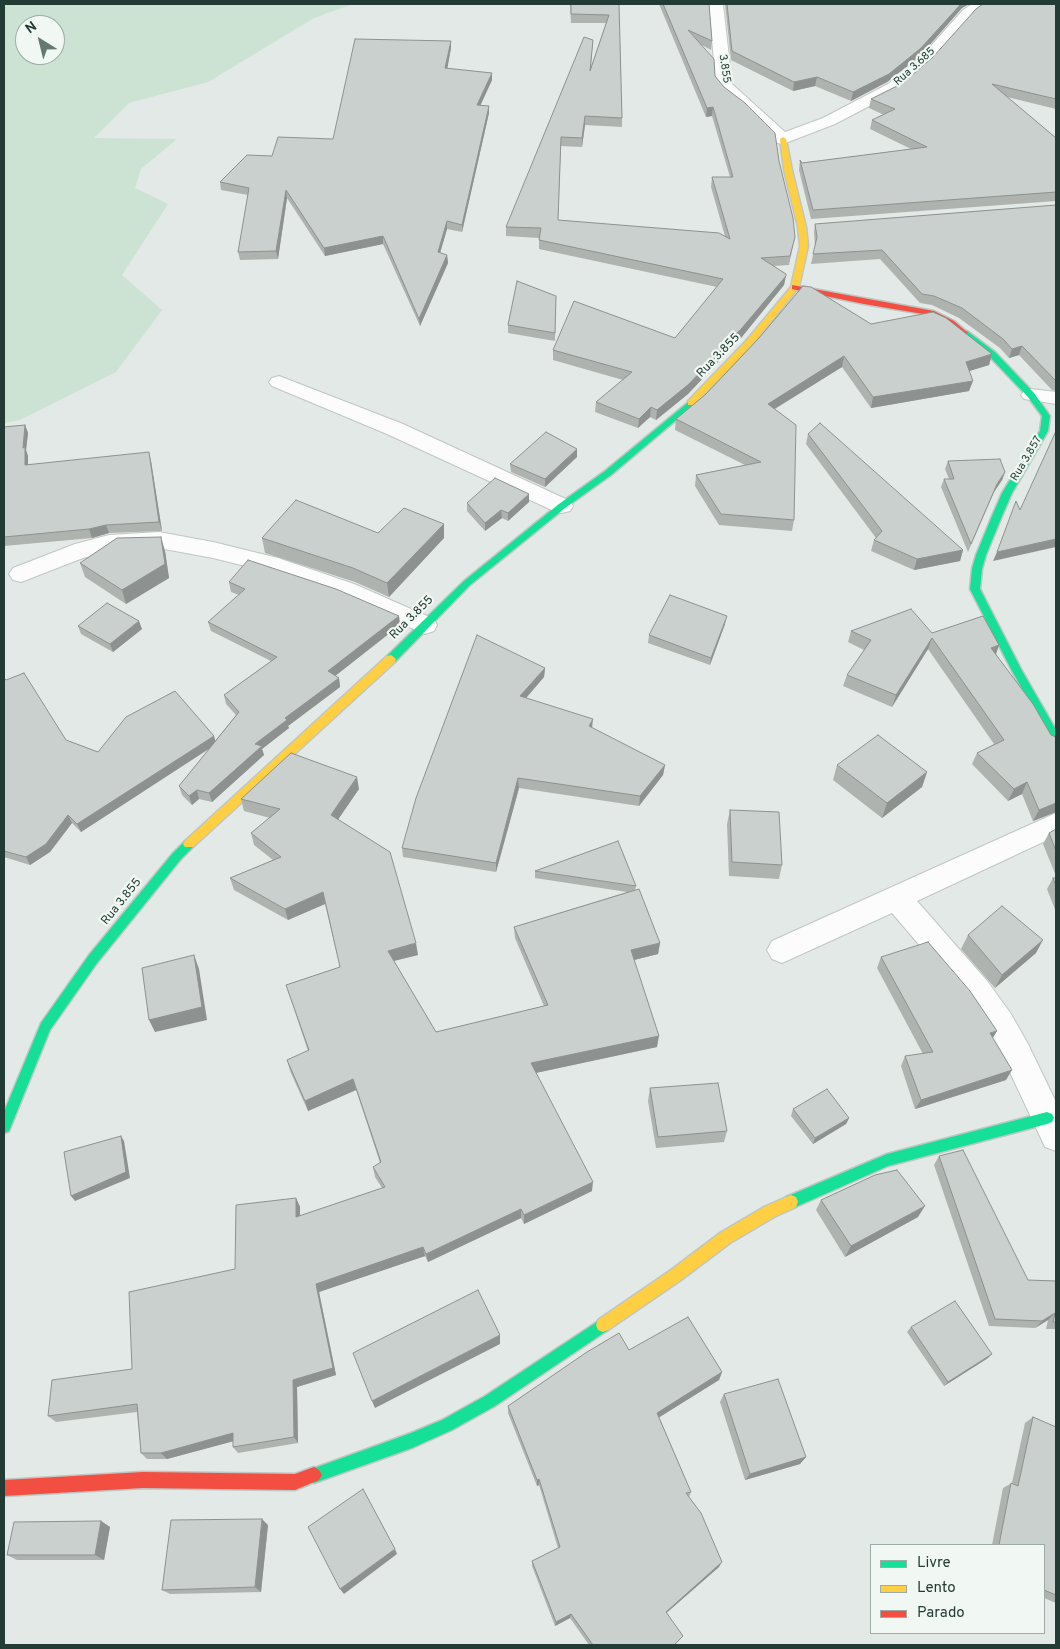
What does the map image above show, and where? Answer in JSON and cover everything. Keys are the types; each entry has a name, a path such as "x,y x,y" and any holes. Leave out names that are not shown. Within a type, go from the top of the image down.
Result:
{"street":[{"name":"3.855","path":"716,4 724,85 751,108 782,139"},
{"name":"Rua 3.685","path":"782,139 829,121 894,87 925,61 968,13 982,4"},
{"name":"Rua 3.855","path":"4,1127 45,1027 93,959 178,856 212,821 392,658 467,583 562,506 608,473 696,399 750,344 795,287 804,246 802,227 782,139"},
{"path":"802,227 822,226"},
{"name":"Rua 3.857","path":"795,287 864,302 931,313 951,323 992,354 1030,395 1046,416 1044,431 1007,493 981,555 977,569 976,590 1016,669 1056,739"},
{"path":"279,382 395,429 562,506"},
{"path":"1030,395 1056,398"},
{"path":"21,574 74,552 109,543 159,540 213,550 270,564 346,590 425,625"},
{"path":"782,950 1056,824"},
{"path":"4,1488 143,1480 294,1482 412,1440 447,1425 490,1401 676,1275 726,1238 769,1212 886,1160 1051,1127 1017,1054 977,991 896,897"}],"green space":[{"path":"4,4 353,4 314,18 208,82 129,103 94,138 177,139 141,169 135,188 168,204 122,275 162,310 116,372 20,420 4,423"}],"building":[{"path":"571,4 619,4 622,118 585,116 582,138 561,137 558,220 719,233 730,239 712,177 733,177 713,107 707,108 663,4 709,4 712,41 688,30 714,59 715,76 724,87 745,103 775,133 779,161 793,218 795,237 790,256 761,258 786,274 786,276 742,328 689,384 657,410 651,407 639,419 596,402 632,372 553,350 574,301 675,338 723,279 539,240 541,228 506,227 584,37 593,40 590,71 609,15 571,14"},
{"path":"727,4 961,4 921,48 889,74 853,92 817,77 794,82 732,51"},
{"path":"983,4 1056,4 1056,99 992,84 1056,138 1056,192 813,210 800,160 802,163 927,147 872,120 895,109 871,99 903,83 933,57 976,9"},
{"path":"355,39 451,41 445,68 492,73 477,105 489,106 462,225 447,221 438,252 447,255 419,319 383,236 324,248 286,190 276,251 238,252 249,188 220,182 247,155 272,156 278,137 333,139"},
{"path":"1056,205 1056,380 1022,346 1012,349 1003,339 962,308 934,296 922,294 882,250 813,254 817,237 815,224"},
{"path":"517,281 556,296 555,333 508,325"},
{"path":"803,286 811,287 871,324 933,312 946,318 992,354 966,362 973,381 873,397 844,356 768,404 796,425 794,520 721,514 696,475 761,462 676,419 706,394 759,338"},
{"path":"820,423 963,550 917,559 874,540 882,531 808,434"},
{"path":"25,425 23,448 25,447 25,465 149,452 159,522 106,525 89,529 4,537 4,427"},
{"path":"1056,431 1056,539 997,552 1016,501 1020,510"},
{"path":"546,432 577,449 545,479 510,464"},
{"path":"1000,459 1005,472 997,484 971,544 944,479 954,479 948,461"},
{"path":"495,478 529,494 508,513 501,510 485,523 467,503"},
{"path":"296,500 378,533 404,508 444,524 387,583 353,568 262,538"},
{"path":"161,537 165,564 122,590 80,563 117,538"},
{"path":"248,560 336,589 399,616 328,671 339,678 285,718 287,720 255,744 262,746 209,793 197,790 189,796 179,786 239,712 224,695 277,657 208,622 245,589 229,582"},
{"path":"670,595 727,616 711,658 649,635"},
{"path":"107,603 139,621 110,644 78,626"},
{"path":"911,609 932,633 983,616 999,645 991,648 1033,704 1051,735 1056,737 1056,803 1039,810 1027,782 1014,789 977,753 1004,740 932,638 896,695 847,675 871,640 851,631"},
{"path":"477,635 545,668 520,696 593,719 589,726 665,765 640,796 518,778 496,863 402,848 416,798"},
{"path":"24,673 66,740 98,752 126,717 175,691 214,736 77,824 68,815 46,844 26,857 4,851 4,678 6,680"},
{"path":"878,735 927,772 887,803 837,765"},
{"path":"291,753 357,777 331,815 390,852 416,943 388,951 436,1032 548,1005 514,927 639,889 660,943 631,950 659,1036 531,1063 593,1182 524,1215 521,1209 426,1254 423,1247 316,1284 333,1368 293,1380 294,1437 233,1447 233,1433 161,1453 141,1453 137,1404 48,1416 52,1380 132,1369 129,1292 235,1269 236,1205 296,1198 296,1217 385,1187 373,1167 381,1162 353,1079 305,1101 287,1060 309,1050 286,985 340,967 323,892 285,909 230,878 281,857 251,833 280,809 241,799"},
{"path":"730,810 779,812 782,865 732,862"},
{"path":"1056,829 1056,851 1049,833"},
{"path":"618,841 636,886 535,871"},
{"path":"1002,906 1043,940 1002,975 968,935"},
{"path":"928,942 970,991 997,1031 990,1033 1012,1070 921,1100 905,1056 933,1052 881,957"},
{"path":"194,955 202,1007 149,1020 142,968"},
{"path":"718,1083 727,1131 658,1137 650,1088"},
{"path":"827,1089 849,1118 815,1138 793,1109"},
{"path":"121,1136 126,1172 71,1196 64,1152"},
{"path":"963,1150 1028,1280 1056,1281 1056,1322 1053,1322 1055,1313 1042,1321 995,1319 939,1156"},
{"path":"897,1170 925,1206 851,1246 821,1200 875,1175"},
{"path":"478,1290 500,1335 372,1401 353,1353"},
{"path":"955,1301 992,1354 948,1382 911,1327"},
{"path":"688,1317 722,1372 657,1413 691,1492 686,1493 701,1513 722,1562 666,1612 683,1636 674,1645 593,1645 571,1614 556,1622 532,1561 560,1547 539,1479 537,1480 508,1406 587,1352 619,1333 629,1350"},
{"path":"778,1379 806,1457 750,1474 724,1394"},
{"path":"1033,1417 1056,1427 1056,1595 1045,1590 1045,1544 999,1544 1011,1483 1018,1486"},
{"path":"363,1489 395,1549 340,1589 308,1527"},
{"path":"262,1519 255,1587 162,1590 171,1520"},
{"path":"101,1521 95,1555 7,1555 14,1522"}],"traffic: fast":[{"path":"964,333 992,354 1031,395 1046,416 1044,431 1007,493 997,516 981,555 977,569 975,589 1016,669 1056,739"},
{"path":"391,659 467,583 562,506 608,473 691,403"},
{"path":"4,1127 45,1027 93,959 177,856 189,844"},
{"path":"791,1202 887,1160 1047,1118"},
{"path":"314,1475 412,1440 447,1425 490,1401 603,1325"}],"traffic: slow":[{"path":"691,403 749,343 795,287 804,246 802,227 788,170 783,139"},
{"path":"189,844 391,659"},
{"path":"603,1325 676,1275 725,1238 769,1212 791,1202"}],"traffic: jam":[{"path":"795,287 864,302 931,313 951,323 964,333"},
{"path":"4,1488 143,1480 295,1482 314,1475"}]}
